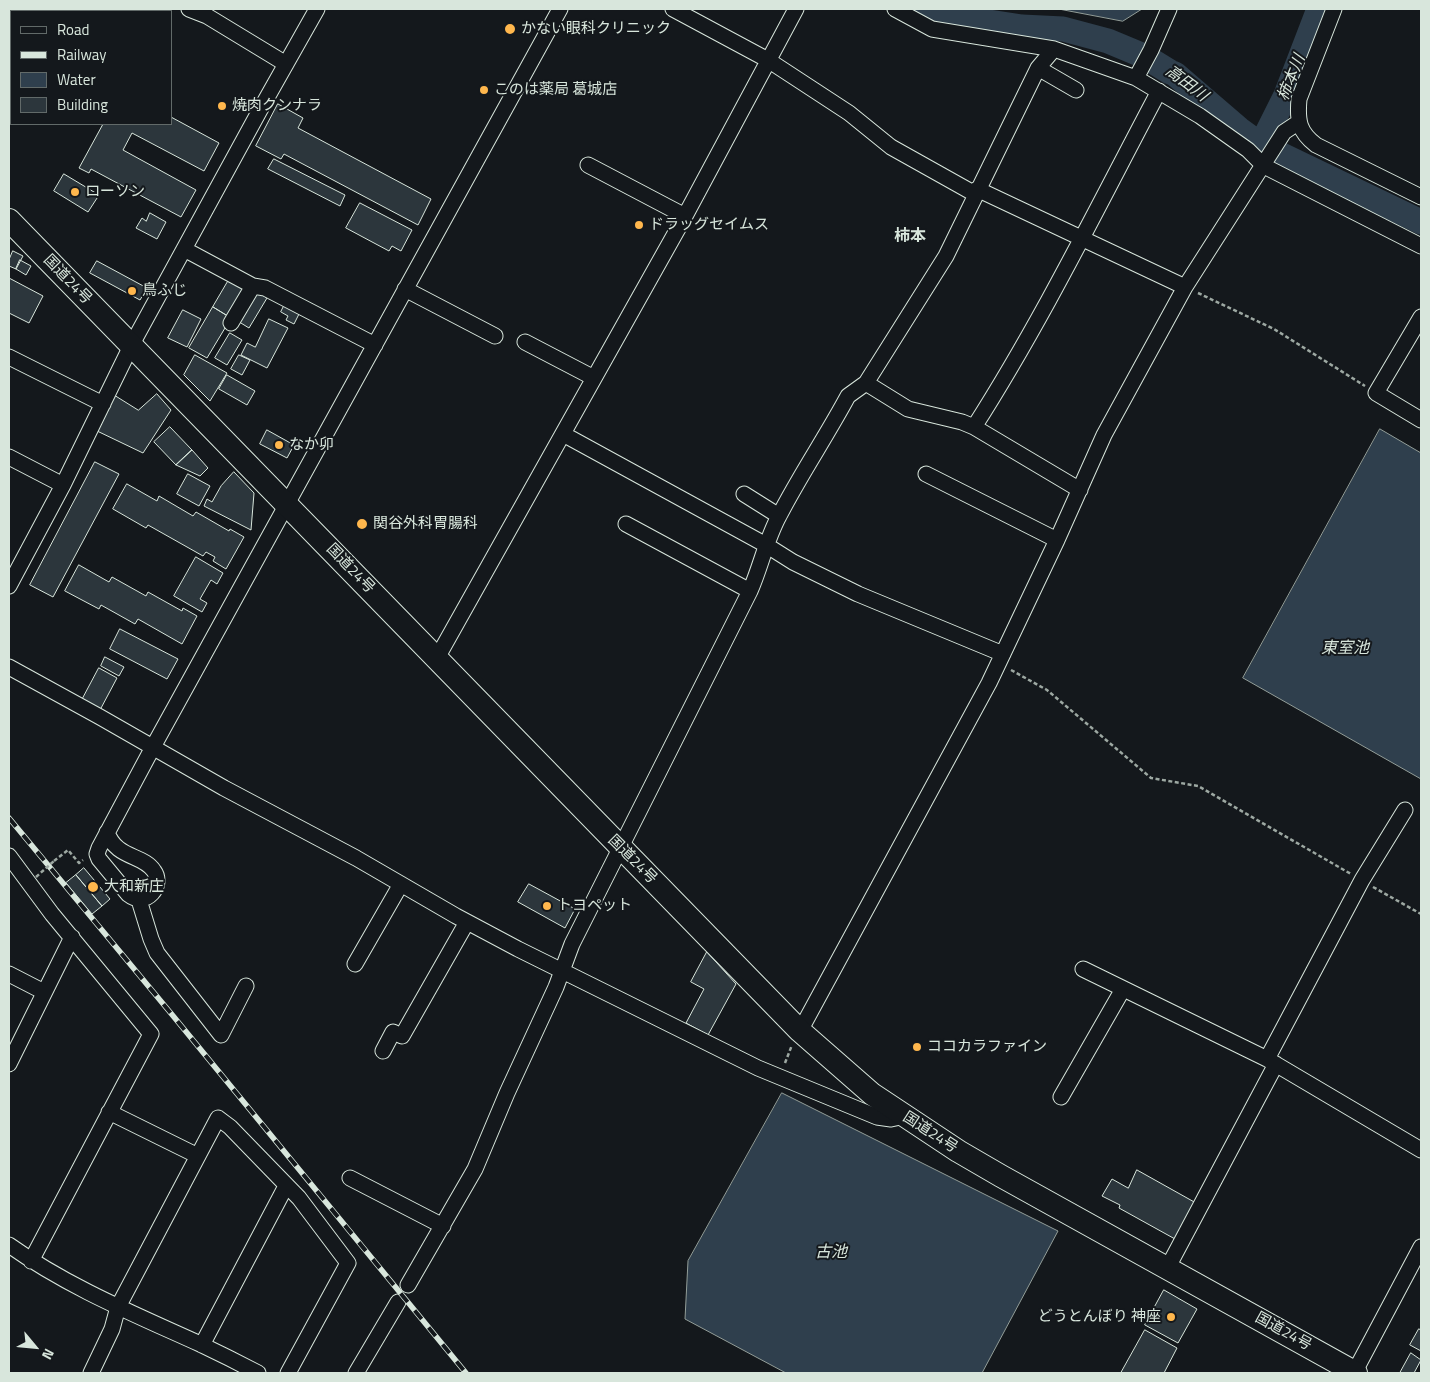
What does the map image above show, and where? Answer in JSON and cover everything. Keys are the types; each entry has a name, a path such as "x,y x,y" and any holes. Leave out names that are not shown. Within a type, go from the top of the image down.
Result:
{"highway":[{"name":"国道24号","path":"9,220 800,1031 872,1094 958,1151 1001,1176 1168,1267 1355,1373"}],"street":[{"path":"188,9 208,16 286,64"},
{"path":"9,586 63,485 131,346 317,9"},
{"path":"107,832 110,840 117,848 151,867 156,872 157,878 151,895 139,900 128,894 98,859 99,848 107,832 288,505 405,289 560,9"},
{"path":"673,9 768,60 849,112 891,147 976,192 1082,237 1185,287"},
{"path":"437,658 685,216 796,9"},
{"path":"895,9 932,29 1054,49 1136,78 1200,116 1248,150 1264,166 1421,246"},
{"path":"1136,78 1169,9"},
{"path":"1334,9 1299,99 1299,122 1302,131 1316,145 1421,196"},
{"path":"408,1284 475,1169 507,1093 563,971 572,944 750,591 759,570 766,545 779,516 848,396 866,383 946,256 1038,68 1054,49"},
{"path":"1038,68 1076,90"},
{"path":"974,427 1063,276 1159,92"},
{"path":"800,1031 1001,658 1104,435 1185,287 1284,132 1299,122"},
{"path":"588,165 685,216"},
{"path":"184,249 253,286 265,288 375,345"},
{"path":"231,323 253,286"},
{"path":"405,289 495,336"},
{"path":"1421,317 1376,393 1421,420"},
{"path":"525,342 594,378"},
{"path":"9,357 103,404"},
{"path":"866,383 908,409 962,422 974,427 1080,490"},
{"path":"562,434 766,545 793,562 858,594 1001,658"},
{"path":"9,458 63,485"},
{"path":"926,474 1057,540"},
{"path":"744,494 779,516"},
{"path":"626,524 750,591"},
{"path":"9,667 224,788 356,858 467,922 563,971 758,1068 877,1117 891,1119 905,1116"},
{"path":"1168,1267 1362,880 1405,810"},
{"path":"9,856 151,1034 31,1261"},
{"path":"355,964 400,884"},
{"path":"139,900 157,953 221,1035 246,986"},
{"path":"383,1052 393,1032 402,1036 467,922"},
{"path":"9,1063 72,937"},
{"path":"1083,969 1271,1062 1421,1150"},
{"path":"9,974 44,992"},
{"path":"1061,1097 1123,989"},
{"path":"109,1112 198,1156"},
{"path":"91,1373 112,1329 118,1307 218,1118 230,1127 298,1198 348,1263 288,1373"},
{"path":"350,1178 443,1226"},
{"path":"202,1345 286,1186"},
{"path":"9,1245 31,1261 72,1284 258,1373"},
{"path":"1355,1373 1421,1247"},
{"path":"356,1373 398,1302"}],"path":[{"path":"1185,287 1274,329 1376,393"},
{"path":"1001,658 1047,690 1151,778 1198,786 1421,914"},
{"path":"36,877 68,850 79,863 83,860"},
{"path":"784,1078 786,1060 800,1031"}],"water":[{"path":"1059,9 1142,9 1123,21"},
{"name":"東室池","path":"1380,429 1421,453 1421,779 1243,678"},
{"name":"古池","path":"782,1093 1058,1231 982,1373 786,1373 685,1319 688,1261"}],"building":[{"path":"278,104 303,118 298,128 431,199 418,225 284,154 281,159 256,146"},
{"path":"172,118 219,143 204,171 132,133 123,150 196,190 181,217 91,169 89,173 79,168 102,125 172,125"},
{"path":"274,159 345,195 340,206 268,169"},
{"path":"64,174 99,195 88,212 54,191"},
{"path":"360,203 412,230 401,251 392,246 389,251 346,228"},
{"path":"150,213 166,222 157,239 136,228 142,218 146,221"},
{"path":"13,251 23,256 16,269 9,266 9,260"},
{"path":"20,260 31,266 26,275 16,269"},
{"path":"97,261 147,288 140,300 90,273"},
{"path":"9,278 43,296 29,323 9,313"},
{"path":"230,278 248,289 231,318 213,307"},
{"path":"254,290 267,298 249,328 236,320"},
{"path":"284,306 301,310 294,324 286,320 288,316 281,312"},
{"path":"213,307 231,318 207,358 189,348"},
{"path":"183,310 201,319 187,347 168,338"},
{"path":"269,319 288,328 267,368 241,355 247,343 255,347"},
{"path":"230,333 242,340 227,365 215,358"},
{"path":"195,355 227,373 210,401 184,375"},
{"path":"239,355 250,360 242,375 231,369"},
{"path":"227,375 255,391 247,405 219,389"},
{"path":"157,394 171,410 143,453 95,430 114,395 138,410"},
{"path":"170,427 192,450 176,465 154,442"},
{"path":"267,430 294,445 287,458 260,444"},
{"path":"192,450 208,468 200,476 176,465"},
{"path":"95,462 119,474 53,597 30,585"},
{"path":"234,472 254,493 251,530 204,506 207,499 212,502 221,486"},
{"path":"188,474 210,486 199,506 177,494"},
{"path":"127,484 157,501 159,496 193,516 196,512 229,531 230,529 244,537 226,569 213,561 215,557 206,552 203,556 148,525 146,528 113,509"},
{"path":"196,557 223,573 217,584 211,580 200,599 207,603 202,612 174,596"},
{"path":"79,565 109,582 112,577 146,596 148,592 182,611 183,608 197,616 182,644 138,619 135,624 101,605 99,609 65,591"},
{"path":"120,629 178,659 167,679 110,649"},
{"path":"105,657 124,667 119,676 101,666"},
{"path":"99,668 117,678 100,710 82,700"},
{"name":"大和新庄","path":"84,868 110,899 102,906 76,875"},
{"path":"76,875 102,906 92,914 66,883"},
{"name":"トヨペット","path":"529,884 575,909 565,928 518,902"},
{"path":"707,952 736,984 708,1035 686,1023 704,989 691,982"},
{"path":"1137,1170 1196,1203 1175,1239 1119,1208 1120,1205 1102,1196 1112,1179 1128,1188"},
{"name":"どうとんぼり 神座","path":"1164,1290 1197,1309 1178,1343 1145,1325"},
{"path":"1419,1329 1421,1330 1421,1351 1410,1345"},
{"path":"1145,1330 1177,1348 1164,1373 1121,1373"},
{"path":"1411,1353 1421,1360 1414,1373 1400,1373"}],"waterway":[{"name":"高田川","path":"927,9 937,14 1022,27 1063,29 1108,41 1144,56 1175,74 1239,129 1261,145 1421,222"},
{"name":"柿本川","path":"1261,145 1286,95 1319,9"}],"railway":[{"path":"9,818 466,1373"}],"place":[{"name":"かない眼科クリニック","path":"510,29"},
{"name":"このは薬局 葛城店","path":"484,90"},
{"name":"焼肉クンナラ","path":"222,106"},
{"name":"ローソン","path":"75,192"},
{"name":"ドラッグセイムス","path":"639,225"},
{"name":"鳥ふじ","path":"132,291"},
{"name":"なか卯","path":"279,445"},
{"name":"関谷外科胃腸科","path":"362,524"},
{"name":"大和新庄","path":"93,887"},
{"name":"トヨペット","path":"547,906"},
{"name":"ココカラファイン","path":"917,1047"},
{"name":"どうとんぼり 神座","path":"1171,1317"}],"district":[{"name":"柿本","path":"910,237"}]}
